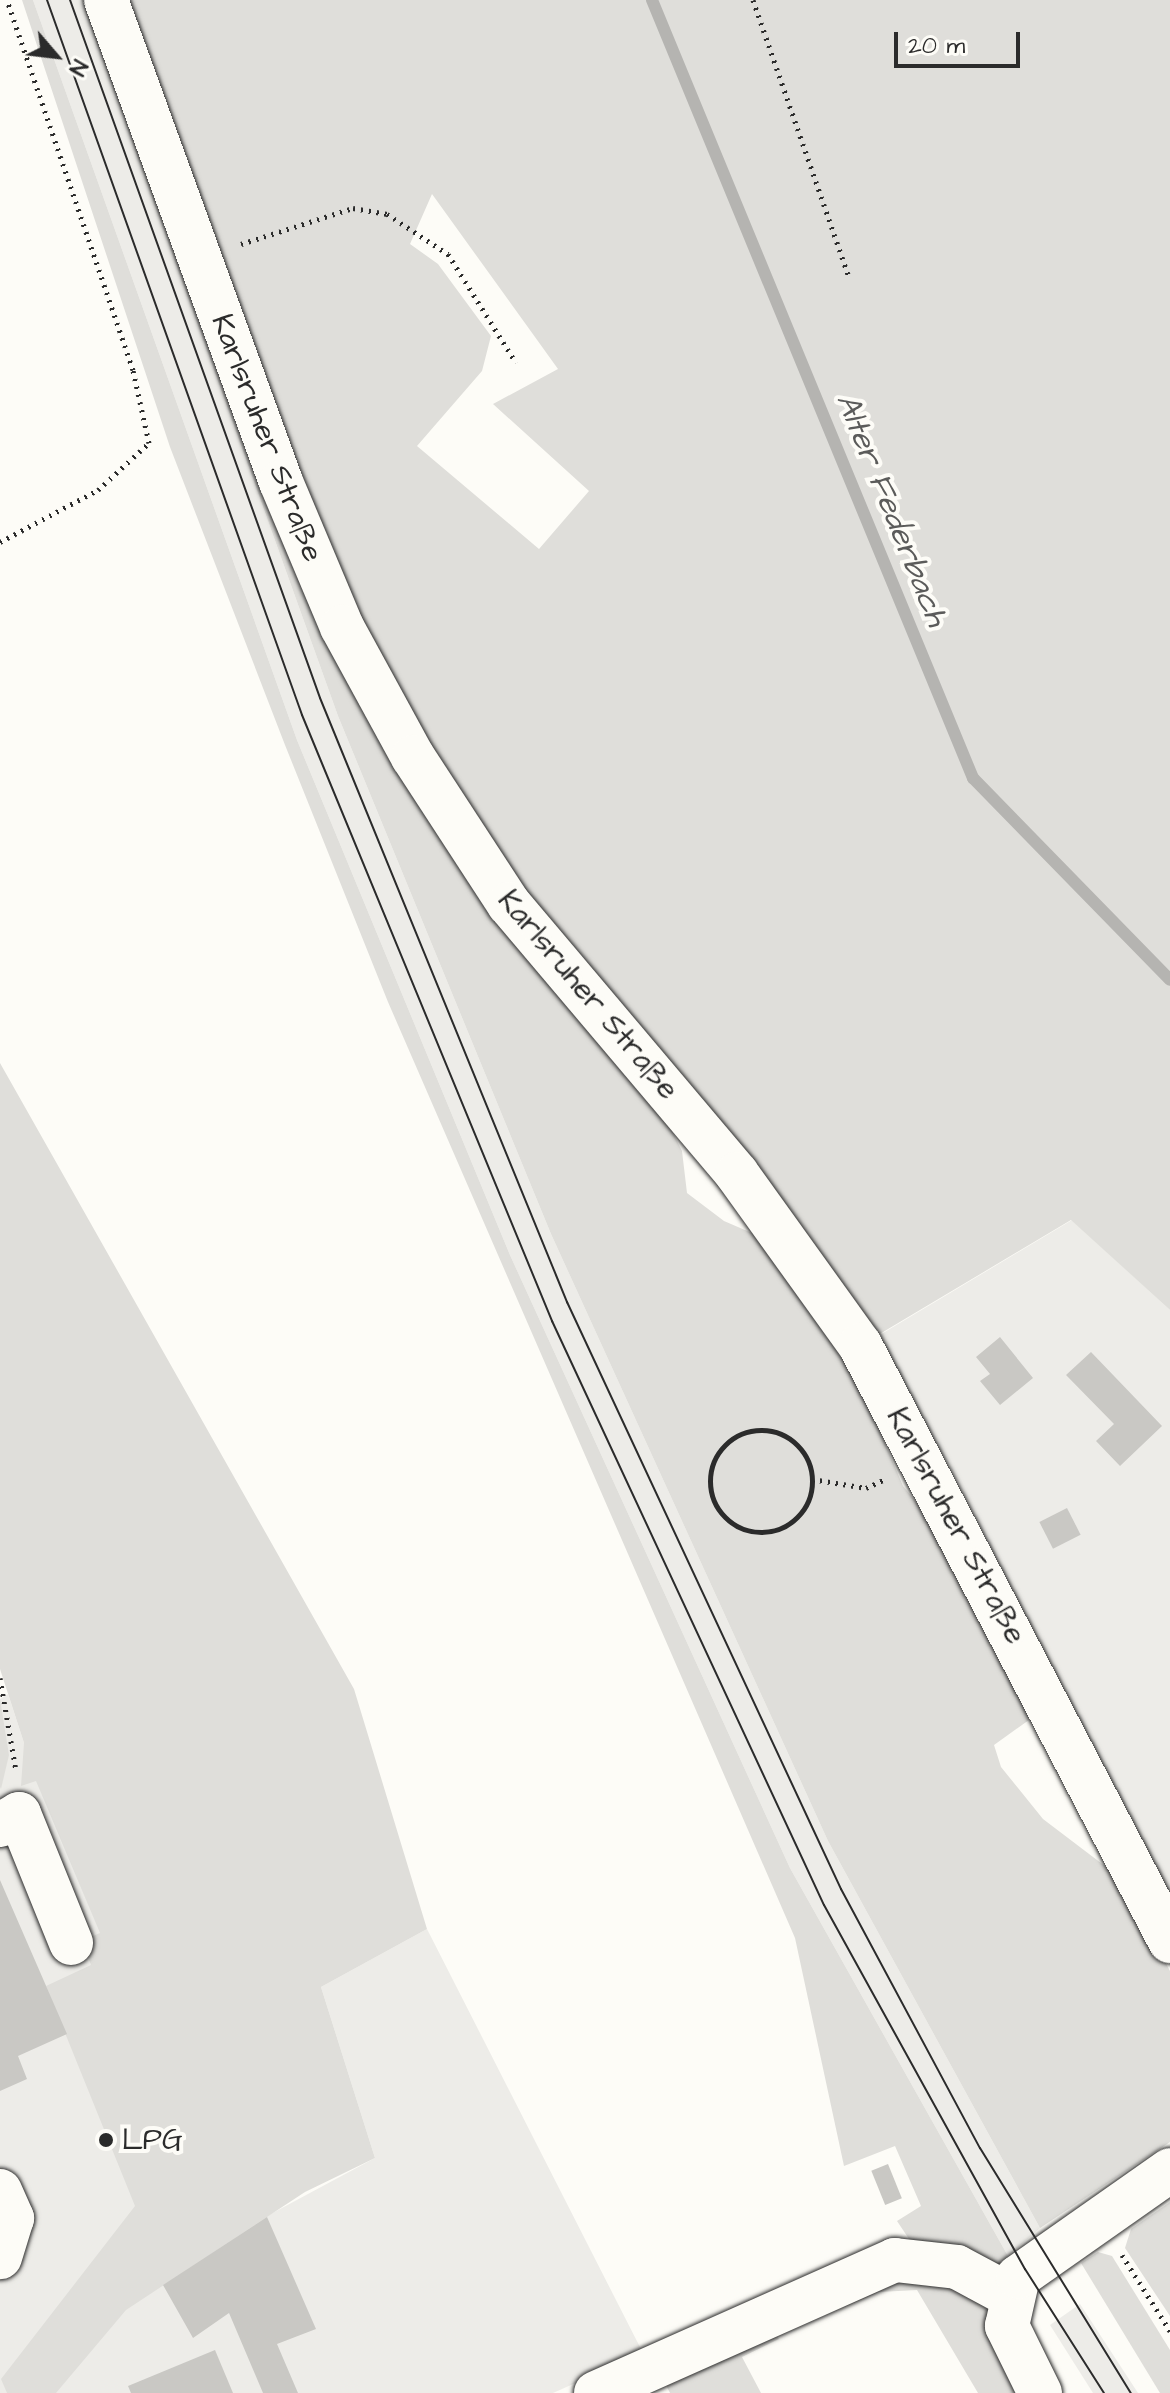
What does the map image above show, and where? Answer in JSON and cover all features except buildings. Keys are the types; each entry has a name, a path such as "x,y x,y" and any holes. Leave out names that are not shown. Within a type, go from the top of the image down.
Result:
{"street":[{"name":"Karlsruher Straße","path":"106,0 198,258 342,627 413,757 509,904 737,1174 860,1345 1170,1941"},
{"path":"0,1825 19,1814 71,1943"},
{"path":"1040,2393 1007,2326 1009,2295 1025,2269 1170,2170"},
{"path":"0,2191 12,2218 0,2257"},
{"path":"596,2393 895,2260 957,2267 1009,2295"}],"path":[{"path":"0,542 98,490 149,443 133,370 7,0"},
{"path":"753,0 849,277"},
{"path":"198,258 353,208 387,214 448,254 516,363"},
{"path":"757,1430 801,1449 812,1479 802,1512 774,1531 756,1532 725,1518 710,1488 717,1456 757,1430"},
{"path":"812,1479 866,1488 924,1463"},
{"path":"0,1678 13,1724"},
{"path":"1097,2217 1170,2331"}],"shaded area":[{"path":"22,0 33,0 297,740 510,1255 790,1868 1008,2256 998,2265 917,2251 897,2221 921,2206 895,2146 844,2166 795,1938 388,1002 285,745 170,447"},
{"path":"33,0 81,0 338,716 551,1234 828,1841 1040,2228 1008,2256 790,1868 510,1255 297,740"},
{"path":"81,0 95,0 302,566 660,1107 682,1151 687,1193 724,1221 766,1239 848,1356 903,1486 950,1544 1030,1692 1029,1720 994,1745 1001,1767 1043,1819 1122,1879 1170,1971 1170,2142 1040,2228 828,1841 551,1234 338,716"},
{"path":"118,0 1170,0 1170,1310 1071,1220 873,1338 534,902 439,767 349,602","holes":["432,194 558,369 493,404 589,491 539,549 417,446 482,371 491,336 438,264 410,244"]},
{"path":"0,1063 354,1689 427,1929 321,1987 375,2158 305,2192 126,2310 56,2393 7,2393 1,2379 135,2206 46,1986 91,1965 82,1941 100,1933 36,1781 21,1786 24,1743 0,1669"},
{"path":"1072,1220 1170,1310 1170,1903 951,1468 873,1339"},
{"path":"8,1694 24,1743 267,2216 375,2158 321,1987 427,1929 643,2353 553,2393 0,2393 0,1699"},
{"path":"0,1699 9,1755 1,1789 0,1787"},
{"path":"1170,2202 1170,2316 1125,2248 1131,2229"},
{"path":"1098,2252 1112,2256 1170,2350 1170,2393 1160,2393 1081,2263"},
{"path":"943,2277 984,2304 1018,2393 978,2393 917,2290 879,2292 842,2308 884,2279"},
{"path":"1080,2304 1138,2393 1093,2393 1050,2325"},
{"path":"773,2330 779,2339 742,2357 761,2393 670,2393 663,2379"}],"waterway":[{"name":"Alter Federbach","path":"652,0 973,778 1170,980"}],"tram line":[{"path":"47,0 302,715 552,1321 824,1905 1025,2269 1104,2393"},
{"path":"70,0 320,698 567,1302 841,1889 980,2148 1131,2393"}],"place":[{"name":"LPG","path":"106,2140"}]}
